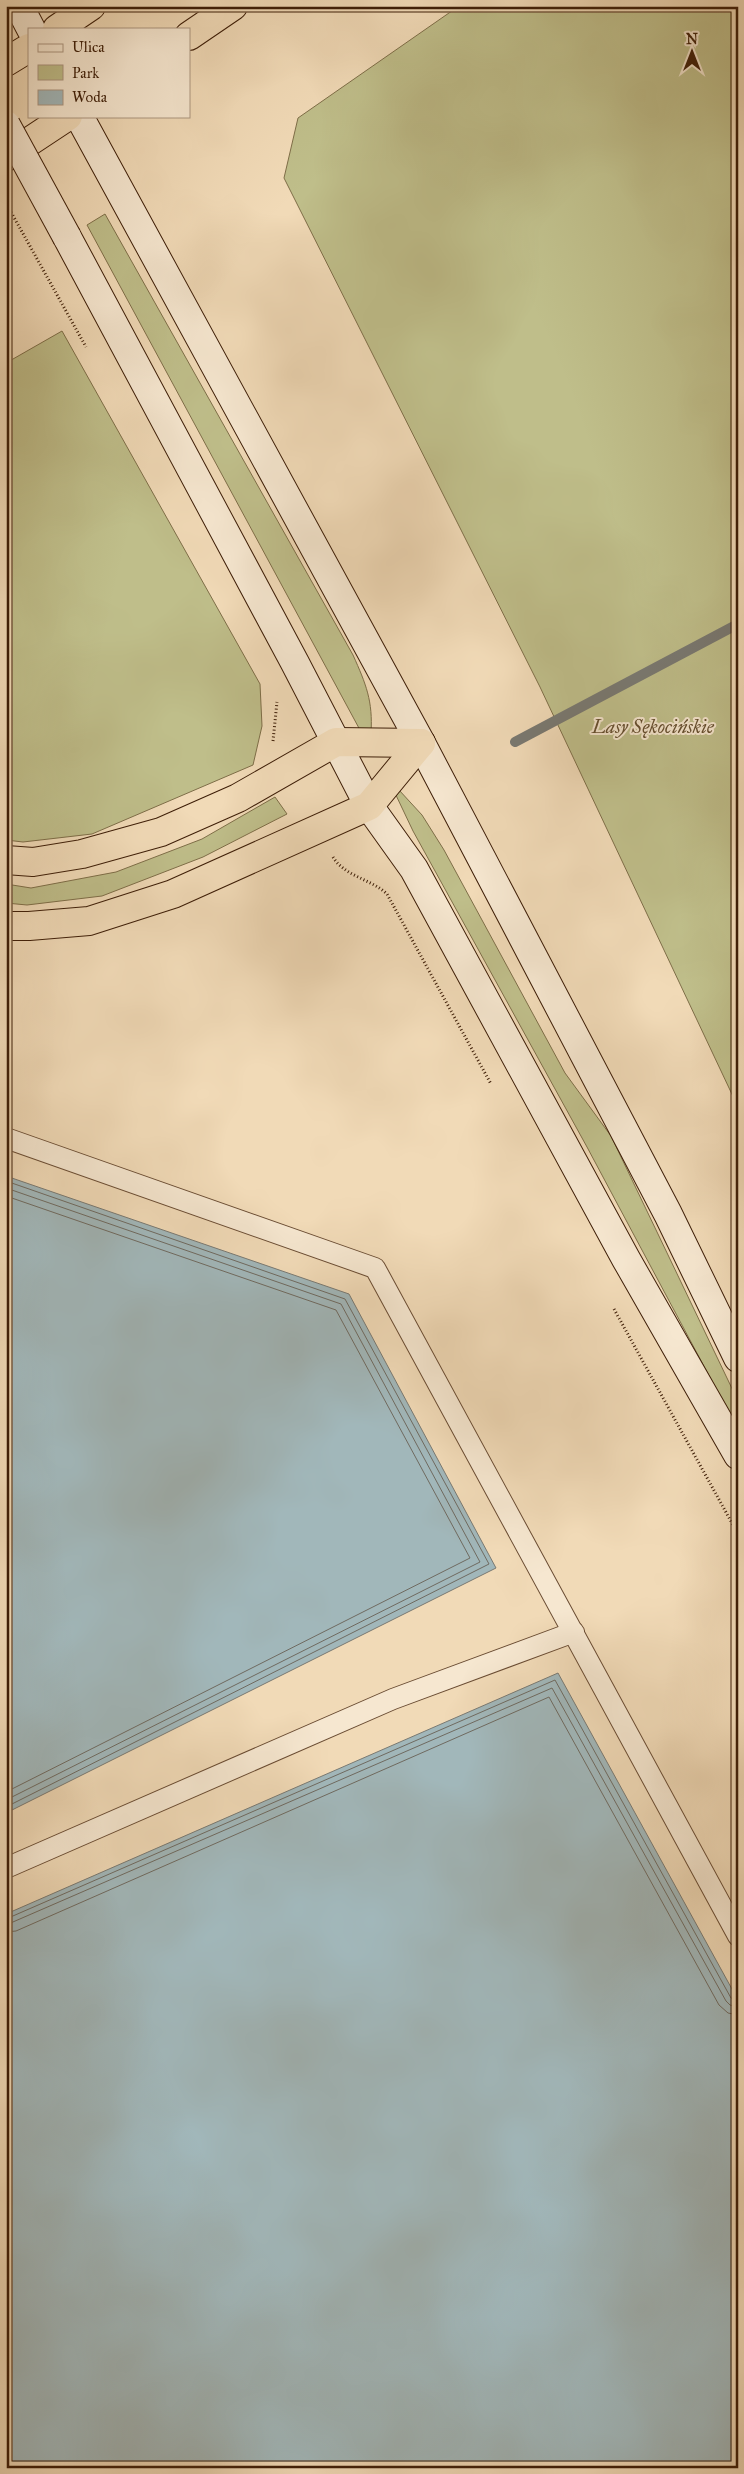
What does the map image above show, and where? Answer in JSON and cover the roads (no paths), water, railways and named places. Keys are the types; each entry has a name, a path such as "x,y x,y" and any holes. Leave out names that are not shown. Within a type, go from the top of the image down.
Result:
{"highway":[{"path":"58,28 91,6"},
{"path":"190,35 233,6"},
{"path":"6,62 28,49"},
{"path":"6,157 65,118"},
{"path":"6,860 33,862 82,854 160,832 238,798 336,742 421,743"},
{"path":"6,926 89,921 173,894 369,806 421,743"}],"main road":[{"path":"18,6 30,28"},
{"path":"80,118 421,743 668,1214 738,1358"},
{"path":"6,125 369,806 414,869 626,1259 738,1455"}],"lane":[{"path":"6,1138 375,1268 738,1936"},
{"path":"6,1868 393,1699 574,1632"}],"water":[{"path":"6,1176 349,1294 496,1568 6,1813"},
{"path":"558,1673 738,2000 738,2468 6,2468 6,1914"}],"waterway":[{"path":"515,742 738,624"}],"park label":[{"name":"Lasy Sękocińskie","path":"653,726"}]}
